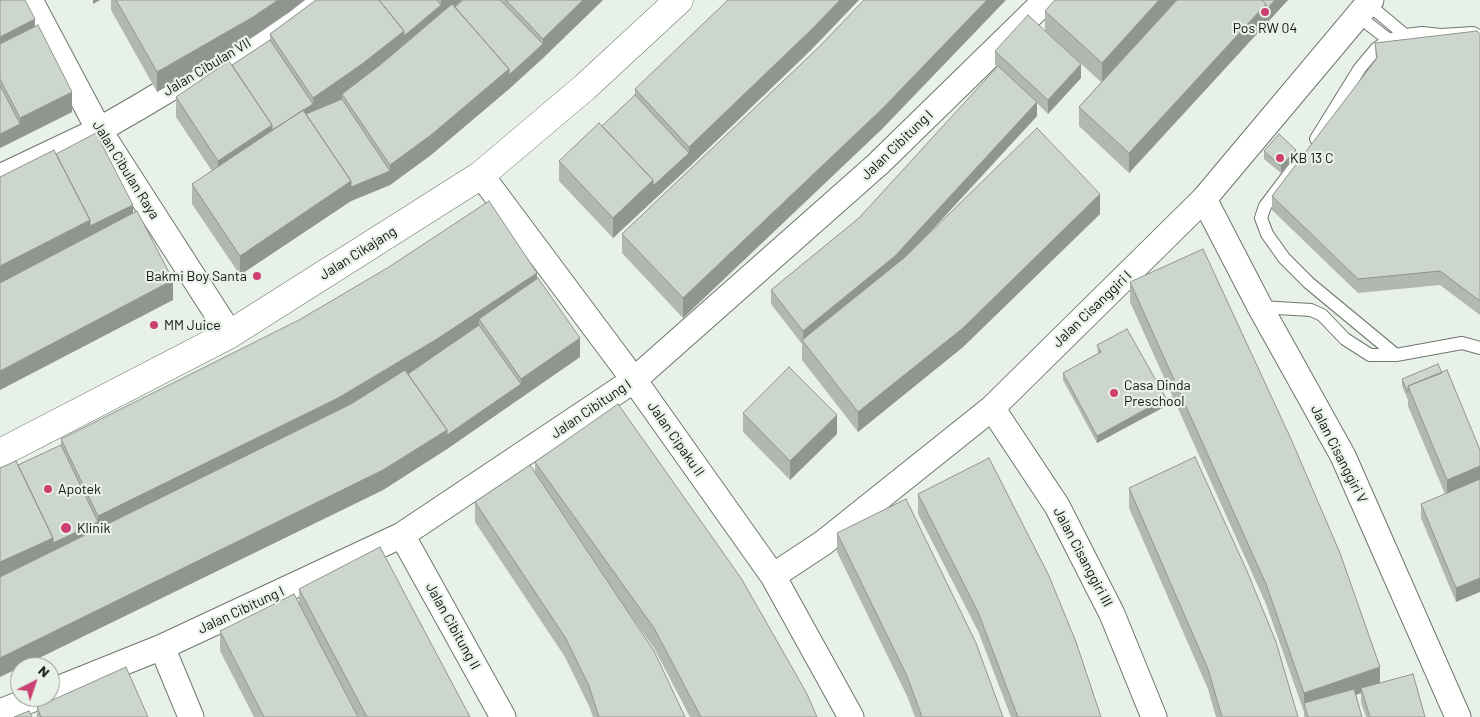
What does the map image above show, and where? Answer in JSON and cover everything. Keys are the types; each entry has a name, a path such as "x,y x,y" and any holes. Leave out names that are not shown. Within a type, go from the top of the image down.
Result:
{"street":[{"name":"Jalan Cibulan Raya","path":"30,0 98,130 230,334"},
{"name":"Jalan Cibulan VII","path":"0,177 98,130 295,14 312,0"},
{"name":"Jalan Cikajang","path":"0,452 230,334 481,175 585,87 679,0"},
{"name":"Jalan Cibitung I","path":"60,688 162,647 402,535 634,380 878,164 1046,0"},
{"name":"Jalan Cisanggiri I","path":"773,576 823,543 992,408 1204,199 1366,7"},
{"name":"Jalan Cipaku II","path":"481,175 634,380 773,576 851,717"},
{"name":"Jalan Cisanggiri V","path":"1204,199 1260,307 1343,456 1458,717"},
{"name":"Jalan Cisanggiri III","path":"992,408 1061,514 1112,614 1154,717"},
{"name":"Jalan Cibitung II","path":"402,535 503,717"},
{"path":"162,647 191,717"},
{"path":"0,712 13,707"}],"lane":[{"path":"1366,7 1405,35"},
{"path":"1366,7 1389,40"},
{"path":"1396,356 1304,278 1284,258 1267,234 1261,218 1265,206 1333,114 1360,68 1376,49 1389,40 1405,35 1473,33 1480,38"},
{"path":"1260,307 1311,310 1322,315 1345,339 1370,354 1396,356 1462,343 1480,348"}],"building":[{"path":"0,0 25,0 35,19 0,37"},
{"path":"116,0 278,0 253,17 157,72"},
{"path":"316,0 379,0 404,31 362,64 313,98 270,34"},
{"path":"379,0 437,0 441,5 404,36 404,31"},
{"path":"463,0 500,0 543,44 509,75 509,69 455,7"},
{"path":"506,0 583,0 543,39"},
{"path":"728,0 840,0 689,147 635,89"},
{"path":"864,0 987,0 883,108 683,298 622,234 819,47"},
{"path":"1055,0 1159,0 1102,63 1045,11"},
{"path":"1177,0 1262,0 1266,4 1129,153 1079,107"},
{"path":"1262,0 1275,0 1266,10 1266,4"},
{"path":"452,4 509,69 431,135 390,165 342,94 380,65"},
{"path":"1028,15 1081,64 1048,100 995,51"},
{"path":"38,25 72,92 20,118 0,79 0,44"},
{"path":"1477,31 1480,34 1480,301 1440,271 1358,279 1272,196 1377,58 1375,43"},
{"path":"270,40 313,104 272,130 272,125 232,65"},
{"path":"229,61 272,125 218,161 176,97"},
{"path":"998,66 1037,102 895,256 803,331 771,290 859,218"},
{"path":"0,85 20,124 0,134"},
{"path":"635,95 689,153 653,186 653,180 602,126"},
{"path":"342,99 390,171 351,187 351,181 306,114"},
{"path":"303,110 351,181 240,256 192,184"},
{"path":"599,123 653,180 613,218 559,161"},
{"path":"1037,128 1100,194 963,328 858,412 802,340 904,258"},
{"path":"96,133 133,205 90,226 90,220 56,154"},
{"path":"1279,134 1296,150 1281,166 1264,151"},
{"path":"54,150 90,220 0,266 0,177"},
{"path":"489,201 537,273 437,339 338,398 98,516 61,439 299,320 389,267"},
{"path":"137,211 173,280 0,371 0,283"},
{"path":"1203,249 1291,439 1340,553 1380,667 1304,693 1266,584 1130,282"},
{"path":"538,278 580,338 521,379 479,319"},
{"path":"479,325 521,384 447,435 447,430 408,374"},
{"name":"Casa Dinda Preschool","path":"1127,329 1166,398 1097,436 1063,373 1101,352 1097,345"},
{"path":"1438,364 1442,373 1408,386 1408,393 1402,379"},
{"path":"789,367 837,415 790,461 743,413"},
{"path":"405,370 447,430 383,470 0,658 0,577 351,404"},
{"path":"1447,370 1480,450 1480,466 1447,480 1408,386"},
{"path":"618,404 741,578 806,692 817,717 701,717 654,628 535,462"},
{"path":"61,445 98,522 53,543 53,538 18,465"},
{"path":"1195,457 1247,571 1276,642 1298,717 1222,717 1208,669 1129,488"},
{"path":"989,458 1049,576 1076,642 1101,717 1018,717 978,612 918,494"},
{"path":"16,461 53,538 0,562 0,468"},
{"path":"530,465 654,651 685,717 599,717 589,686 565,637 475,502"},
{"path":"1480,479 1480,578 1456,588 1421,504"},
{"path":"906,499 976,643 1003,717 922,717 907,676 837,533"},
{"path":"380,547 470,717 367,717 299,589"},
{"path":"294,594 358,717 264,717 220,631"},
{"path":"126,667 148,717 41,717 37,707 60,707 60,697"},
{"path":"1413,674 1425,717 1370,717 1361,688"},
{"path":"1354,689 1362,717 1308,717 1304,703"},
{"path":"29,711 32,717 14,717"}],"place":[{"name":"Pos RW 04","path":"1265,12"},
{"name":"KB 13 C","path":"1280,158"},
{"name":"Bakmi Boy Santa","path":"257,276"},
{"name":"MM Juice","path":"154,325"},
{"name":"Casa Dinda Preschool","path":"1114,393"},
{"name":"Apotek","path":"48,489"},
{"name":"Klinik","path":"66,528"}]}
